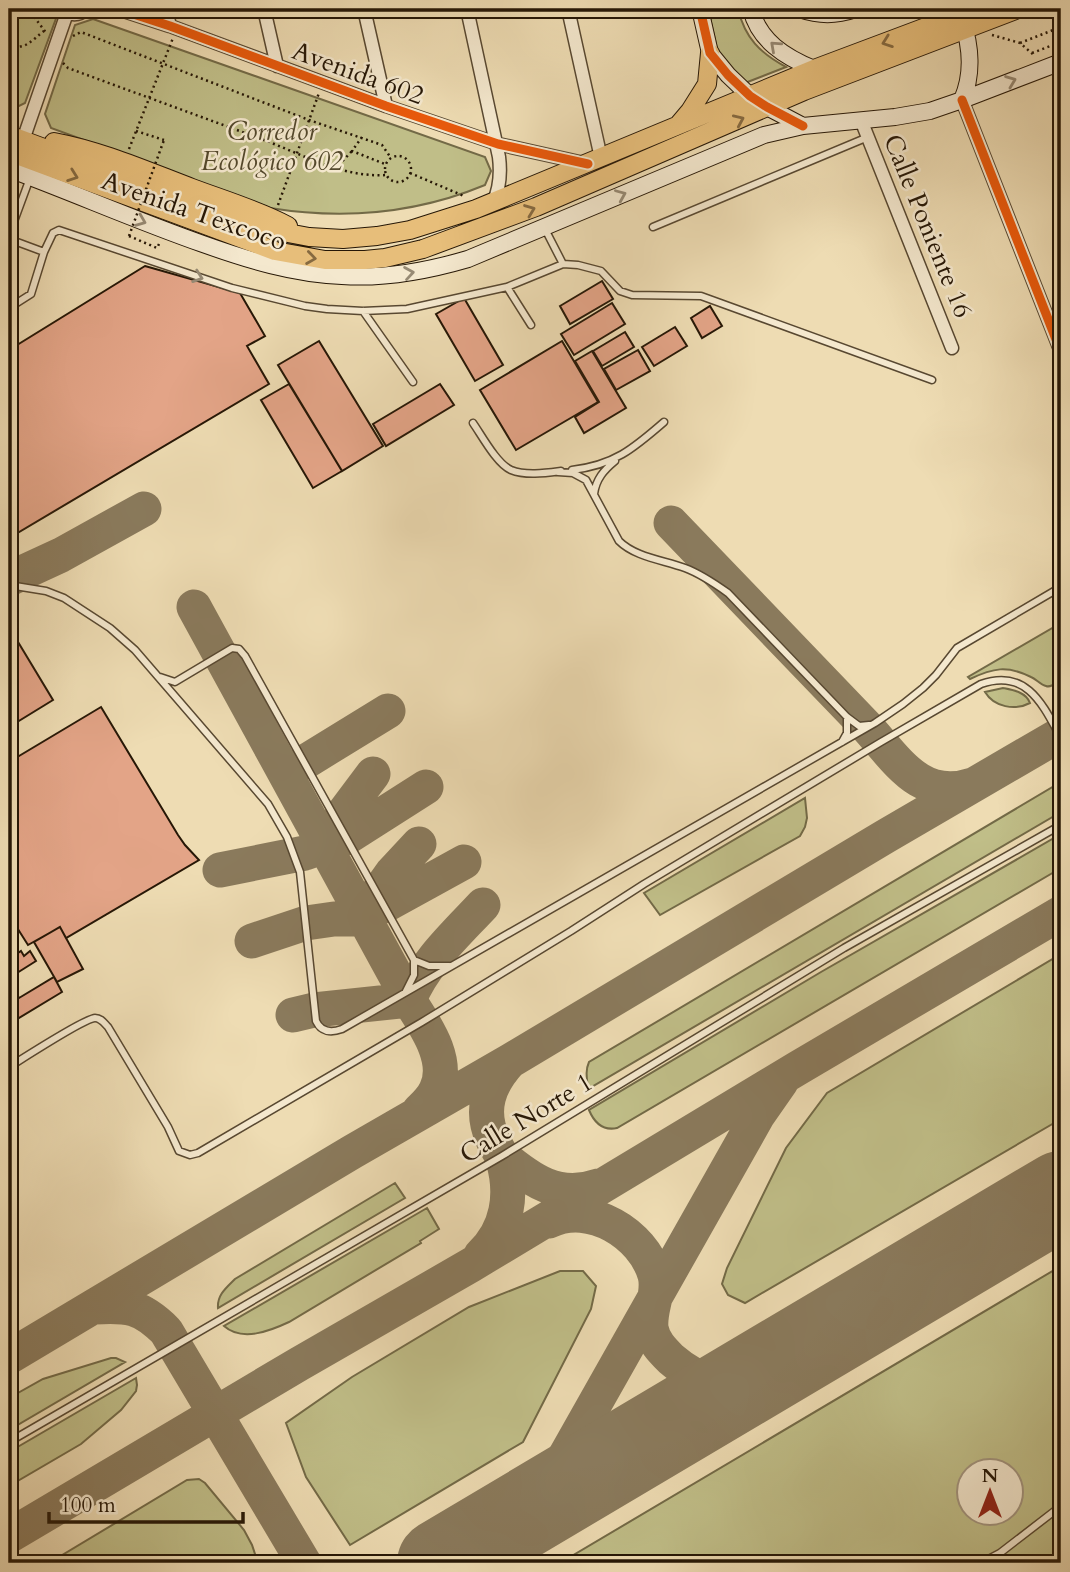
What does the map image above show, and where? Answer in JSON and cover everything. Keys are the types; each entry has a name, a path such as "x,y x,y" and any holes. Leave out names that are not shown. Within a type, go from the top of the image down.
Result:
{"main road":[{"path":"677,127 706,84 710,52 700,9"},
{"path":"751,9 762,33 772,45 793,60 814,69"},
{"path":"799,9 829,15 856,9"},
{"path":"13,143 271,230 309,237 360,238 393,234 490,204 814,69 964,15 1018,9"},
{"path":"962,100 967,89 970,61 964,15"},
{"path":"13,143 275,251 325,260 385,258 423,249 536,207 804,91 964,15"},
{"path":"710,52 727,75 750,96 803,126"},
{"name":"Avenida Texcoco","path":"16,173 222,251 319,275 369,277 419,271 468,259 751,139 803,126 912,115 1056,68"},
{"path":"13,143 55,142 88,149 273,218 309,237"}],"street":[{"path":"13,143 58,39 65,11 77,15 86,9"},
{"name":"Avenida 602","path":"118,9 498,145 595,161"},
{"path":"166,9 173,27"},
{"path":"264,9 277,66"},
{"path":"364,9 386,106"},
{"path":"568,9 595,161"},
{"path":"472,10 498,145 500,177 497,194 490,204"},
{"path":"962,100 1061,352"},
{"name":"Calle Poniente 16","path":"861,120 952,348"}],"lane":[{"path":"653,227 868,137"},
{"path":"16,173 9,237 44,252"},
{"path":"544,228 563,264"},
{"path":"9,308 31,294 44,252 53,233 59,230 232,288 327,309 407,309 507,287 563,264 578,265 601,271 620,291 632,295 701,296 932,380"},
{"path":"507,287 531,325"},
{"path":"363,311 412,382"},
{"path":"473,423 500,462 514,471 531,473 597,467 618,457 664,422"},
{"path":"594,494 597,481 618,457"},
{"path":"558,472 578,475 586,480 623,545 686,568 710,580 728,593 847,717 859,726 875,723"},
{"path":"9,584 64,598 94,616 135,650 268,804 289,843 300,872 317,1024 324,1030 334,1031 342,1029 875,723 923,688 936,676 957,648 1061,587"},
{"path":"159,677 175,682 229,649 237,648 241,651 414,960 414,975 405,992"},
{"path":"9,1067 82,1023 95,1018 101,1020 108,1027 168,1127 179,1151 190,1155 198,1153 981,684 998,680 1027,687 1037,696 1061,738"},
{"path":"175,682 175,696"},
{"path":"842,742 847,733 847,717"},
{"name":"Calle Norte 1","path":"9,1442 502,1156 844,948 1061,825"},
{"path":"414,960 431,967 452,965"},
{"path":"981,1563 1000,1553 1061,1506"}],"path":[{"path":"20,9 32,14 50,37 67,43 80,32 309,120 382,145 391,158"},
{"path":"124,162 163,64 173,27"},
{"path":"1020,43 1061,27"},
{"path":"9,46 18,49 44,31"},
{"path":"988,34 1020,43 1056,68"},
{"path":"1031,53 1061,42"},
{"path":"63,57 68,68 297,152 335,169 376,176 387,175"},
{"path":"273,218 323,83"},
{"path":"136,131 164,139 129,236 157,248"},
{"path":"335,169 362,137"},
{"path":"352,151 385,164"},
{"path":"403,157 411,167 410,173 402,181 391,180 385,164 391,158 403,157"},
{"path":"410,173 490,204"}],"green space":[{"path":"9,9 56,9 58,13 25,103 9,111"},
{"path":"708,9 738,9 755,44 786,67 745,83 718,53"},
{"name":"Corredor Ecológico 602","path":"93,19 485,157 491,171 485,185 432,203 352,214 298,212 270,208 51,128 45,114 75,25"},
{"path":"1061,623 1061,680 1053,685 1044,685 1022,673 1007,669 993,670 970,679 968,677"},
{"path":"1003,688 1022,694 1030,703 1018,707 1005,706 994,701 985,692"},
{"path":"1061,782 1061,812 588,1089 589,1062"},
{"path":"805,798 807,818 800,836 660,915 644,893"},
{"path":"1061,834 1061,868 617,1128 603,1127 591,1114 589,1110"},
{"path":"1061,954 1061,1119 745,1303 728,1295 722,1284 727,1268 786,1148 827,1093"},
{"path":"395,1183 405,1198 218,1308 221,1295 235,1279"},
{"path":"427,1208 439,1229 420,1241 421,1243 289,1322 247,1334 231,1331 224,1326"},
{"path":"1061,1266 1061,1563 560,1563"},
{"path":"560,1271 583,1271 596,1286 591,1309 523,1442 350,1545 306,1477 286,1423 352,1377 469,1307"},
{"path":"111,1358 125,1362 9,1430 9,1398 43,1379"},
{"path":"136,1378 136,1391 121,1410 81,1444 9,1486 9,1452"},
{"path":"199,1479 244,1530 258,1563 49,1563 187,1480"}],"building":[{"path":"145,266 240,293 265,336 247,346 269,384 9,538 9,350"},
{"path":"602,281 613,299 570,324 560,306"},
{"path":"464,298 503,365 475,381 436,314"},
{"path":"612,303 625,324 574,355 561,334"},
{"path":"710,306 722,326 702,338 691,318"},
{"path":"675,327 687,346 654,366 642,347"},
{"path":"625,332 634,347 602,366 593,351"},
{"path":"319,341 383,446 342,471 278,365"},
{"path":"562,341 598,402 516,450 480,390"},
{"path":"638,350 650,371 616,390 604,369"},
{"path":"592,351 626,408 584,433 575,417 599,402 575,361"},
{"path":"289,384 342,471 313,488 261,400"},
{"path":"440,384 454,405 386,446 373,424"},
{"path":"9,627 53,700 9,727"},
{"path":"101,707 178,835 199,860 66,938 60,927 28,945 9,915 9,762"},
{"path":"60,927 83,969 57,982 34,942"},
{"path":"21,951 24,956 30,951 36,961 9,978 9,959"},
{"path":"54,977 62,992 9,1024 9,984 19,998"}],"taxiway":[{"path":"9,579 61,555 144,509"},
{"path":"671,523 912,775 938,788 954,789 972,785"},
{"path":"194,607 434,1043 440,1079 436,1090 419,1111"},
{"path":"305,762 388,711"},
{"path":"9,1357 1061,734"},
{"path":"326,848 343,814 373,774"},
{"path":"346,838 426,787"},
{"path":"362,915 392,873 419,844"},
{"path":"220,870 305,853 325,846"},
{"path":"384,906 464,862"},
{"path":"409,1000 432,961 483,905"},
{"path":"9,1536 471,1265 1061,913"},
{"path":"252,941 306,923 365,919"},
{"path":"293,1015 314,1010 409,1000"},
{"path":"481,1255 497,1234 508,1198 506,1173 489,1129 487,1107 492,1088 510,1061"},
{"path":"517,1518 539,1498 550,1483 758,1115 781,1082"},
{"path":"502,1156 535,1180 558,1189 584,1190 598,1186"},
{"path":"549,1221 565,1216 597,1218 613,1225 639,1246 655,1275 652,1333 661,1349 681,1367 702,1379 724,1383 759,1374"},
{"path":"94,1307 116,1306 133,1309 149,1316 166,1331 304,1563"}],"runway":[{"path":"441,1563 1061,1195"}],"cycle path":[{"path":"118,9 498,144 588,164"},
{"path":"700,9 710,53 728,75 750,96 803,126"},
{"path":"962,100 1061,352"}]}
